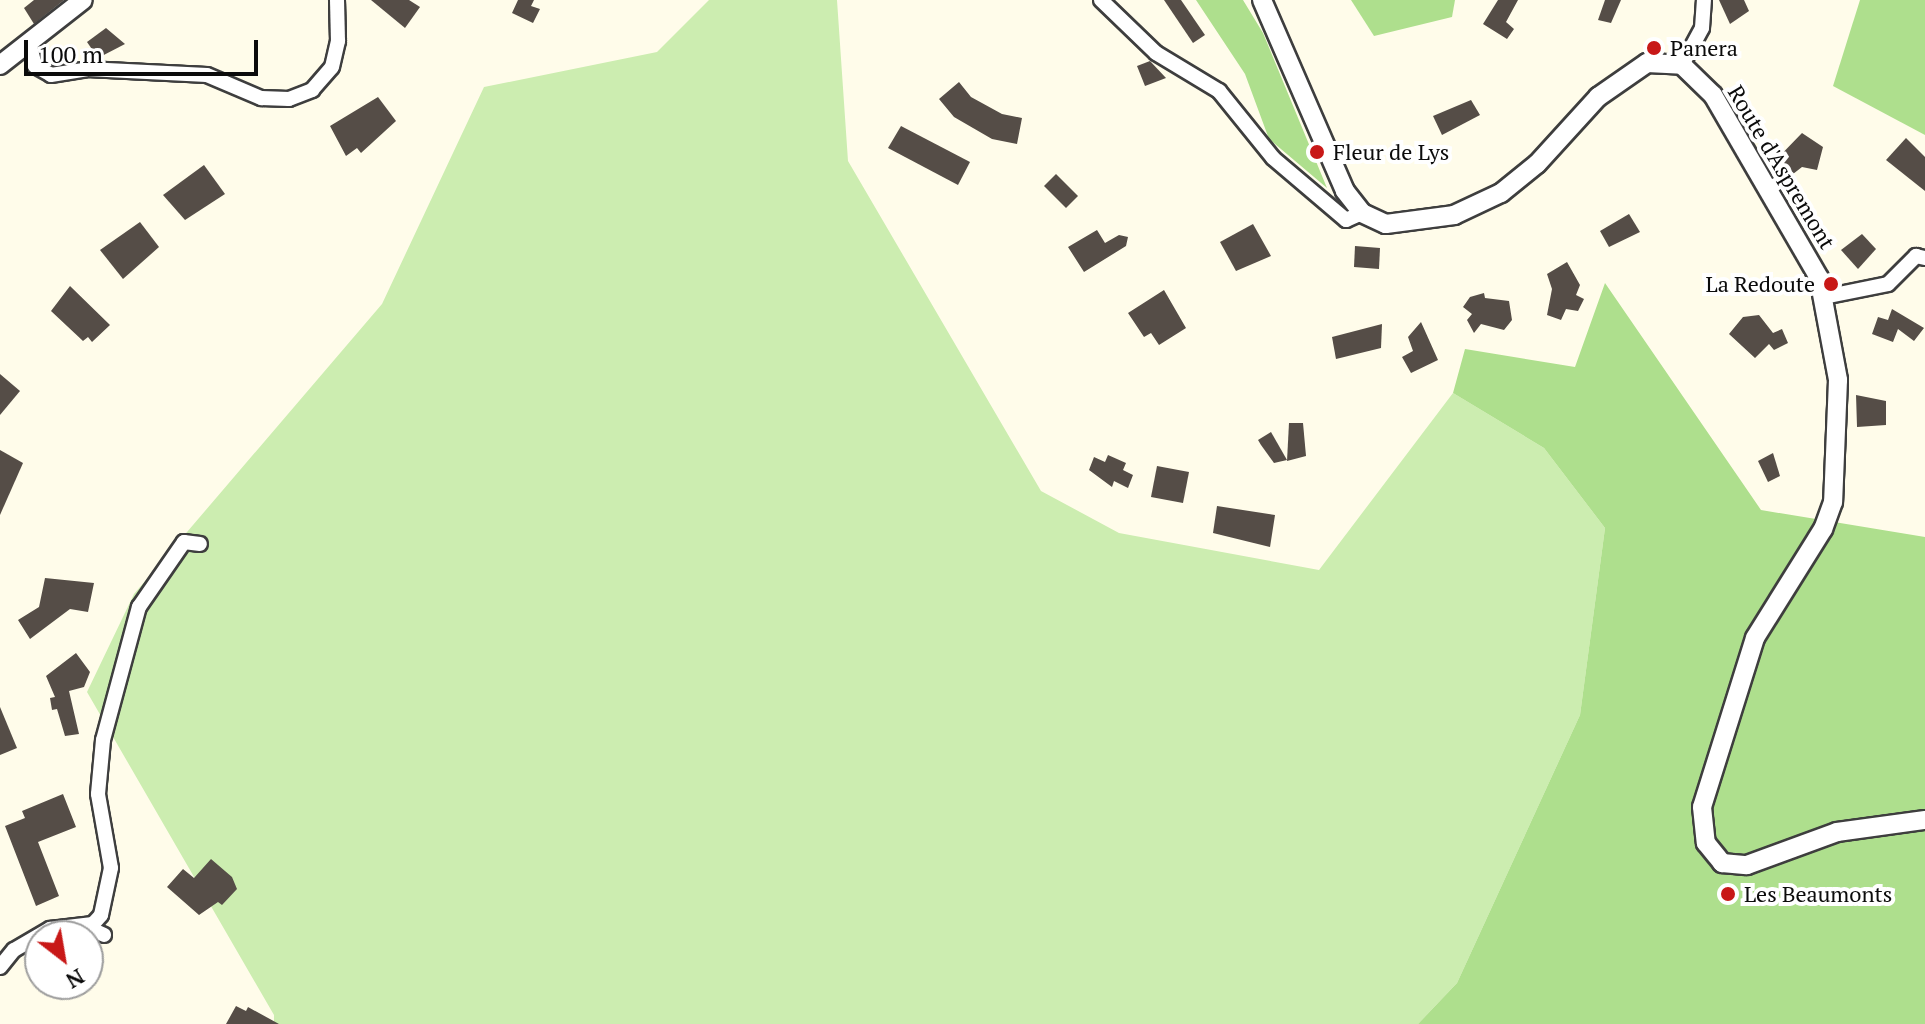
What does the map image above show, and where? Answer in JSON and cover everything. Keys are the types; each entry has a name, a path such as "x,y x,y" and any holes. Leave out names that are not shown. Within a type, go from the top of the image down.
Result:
{"street":[{"path":"0,65 83,0"},
{"path":"29,42 35,66 51,75 87,69 207,75 261,98 289,99 312,90 332,67 338,41 337,0"},
{"path":"1101,0 1156,53 1219,91 1273,158 1346,220 1362,213"},
{"path":"1262,0 1345,191 1362,213 1386,224 1454,215 1482,203 1537,164 1628,72 1664,60 1682,65 1702,28 1704,0"},
{"name":"Route d'Aspremont","path":"1682,65 1729,117 1810,258 1824,297 1838,380 1833,502 1823,529 1755,638 1702,807 1701,824 1716,857 1738,866 1759,864 1837,832 1925,820"},
{"path":"1824,297 1888,284 1916,256 1925,258"},
{"path":"93,920 101,915 109,878 98,794 103,740 139,607 184,542 200,544"},
{"path":"0,967 14,950 24,944"}],"green space":[{"path":"709,0 837,0 848,161 1041,491 1119,533 1319,570 1453,393 1544,448 1605,528 1580,715 1457,983 1418,1024 274,1024 274,1015 87,692 134,594 382,304 484,87 657,52"},
{"path":"1196,0 1243,0 1263,33 1327,188 1269,139 1245,74"},
{"path":"1351,0 1455,0 1452,17 1374,36"},
{"path":"1860,0 1925,0 1925,135 1833,86"},
{"path":"1605,283 1761,510 1925,537 1925,1024 1418,1024 1457,983 1580,715 1605,528 1544,448 1453,393 1465,349 1575,367"}],"building":[{"path":"34,0 64,0 34,24 24,8"},
{"path":"371,0 409,0 420,7 405,28"},
{"path":"518,0 534,0 531,6 540,9 533,23 512,13"},
{"path":"1164,0 1181,0 1205,35 1193,43"},
{"path":"1498,0 1518,0 1506,22 1514,29 1507,39 1483,24"},
{"path":"1605,0 1621,0 1611,23 1598,20"},
{"path":"1719,0 1744,0 1749,11 1730,24"},
{"path":"106,28 125,44 98,58 87,42"},
{"path":"1150,61 1166,78 1145,86 1137,66"},
{"path":"959,82 971,97 1002,114 1022,118 1017,144 992,139 954,117 939,99"},
{"path":"378,97 396,121 361,153 357,148 346,156 330,126"},
{"path":"1471,100 1480,115 1442,135 1433,116"},
{"path":"901,126 970,162 958,185 888,148"},
{"path":"1802,133 1823,147 1817,170 1802,167 1784,181 1771,165"},
{"path":"1906,138 1925,157 1925,191 1886,160"},
{"path":"204,165 225,194 185,220 163,195"},
{"path":"1056,174 1078,196 1066,208 1044,186"},
{"path":"1629,214 1640,232 1609,247 1600,231"},
{"path":"140,222 159,247 123,279 100,250"},
{"path":"1253,224 1271,256 1236,271 1220,242"},
{"path":"1097,230 1105,243 1119,235 1128,237 1126,246 1084,272 1068,247"},
{"path":"1862,234 1876,249 1858,269 1841,250"},
{"path":"1355,246 1380,248 1379,269 1354,267"},
{"path":"1567,262 1580,285 1576,295 1584,299 1578,311 1566,309 1561,320 1547,315 1552,289 1547,274"},
{"path":"70,286 110,325 92,342 88,337 83,341 51,311"},
{"path":"1164,290 1186,328 1159,345 1151,333 1144,337 1128,313"},
{"path":"1484,293 1485,298 1509,301 1512,320 1504,330 1481,324 1474,333 1467,320 1472,314 1463,307 1470,297"},
{"path":"1892,309 1924,328 1914,341 1898,329 1893,342 1872,334 1878,317 1888,320"},
{"path":"1759,315 1773,333 1782,329 1788,343 1774,350 1769,344 1755,358 1729,334 1743,317"},
{"path":"1421,322 1438,360 1411,373 1402,357 1413,351 1408,337"},
{"path":"1382,324 1381,348 1336,359 1332,337"},
{"path":"0,374 20,391 0,415"},
{"path":"1856,395 1886,401 1886,425 1857,427"},
{"path":"1289,423 1303,423 1306,456 1287,461"},
{"path":"1271,432 1287,460 1274,463 1258,440"},
{"path":"0,450 23,463 0,515"},
{"path":"1773,453 1780,476 1768,482 1758,461"},
{"path":"1108,455 1126,463 1123,470 1133,475 1128,488 1114,481 1112,487 1089,470 1094,457 1105,462"},
{"path":"1157,466 1189,472 1183,503 1151,497"},
{"path":"1217,506 1275,515 1270,547 1213,533"},
{"path":"45,578 94,583 88,612 70,609 30,639 18,620 39,607"},
{"path":"76,653 90,672 84,687 69,691 79,734 65,736 57,709 52,710 50,698 55,697 46,676"},
{"path":"0,707 17,748 0,755"},
{"path":"63,794 76,827 38,842 59,896 36,906 5,826 25,818 22,811"},
{"path":"211,859 232,877 237,889 222,905 218,902 199,915 167,887 183,869 194,878"},
{"path":"236,1006 246,1011 248,1007 279,1024 226,1024"}],"place":[{"name":"Panera","path":"1654,48"},
{"name":"Fleur de Lys","path":"1317,152"},
{"name":"La Redoute","path":"1831,284"},
{"name":"Les Beaumonts","path":"1728,894"}]}
